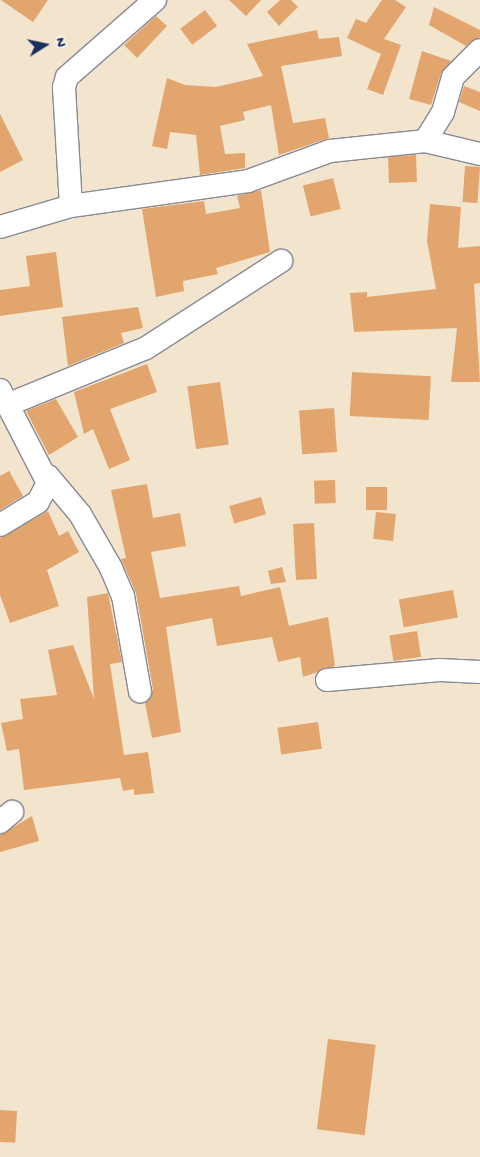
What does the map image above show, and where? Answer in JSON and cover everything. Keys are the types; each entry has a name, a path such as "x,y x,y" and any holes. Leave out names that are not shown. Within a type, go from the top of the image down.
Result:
{"street":[{"path":"71,206 64,87 67,77 154,0"},
{"path":"425,141 443,112 453,77 480,50"},
{"path":"0,227 71,206 248,181 330,151 425,141 480,154"},
{"path":"140,690 123,596 111,568 80,514 48,476 4,397 146,348 281,261"},
{"path":"0,525 38,502 46,493 48,476"},
{"path":"327,680 440,670 480,672"}],"building":[{"path":"1,0 48,0 33,22"},
{"path":"229,0 261,0 246,16"},
{"path":"280,0 291,0 298,7 279,26 267,12"},
{"path":"382,0 395,0 406,7 384,39 401,45 383,95 367,89 381,54 347,38 356,19 366,23"},
{"path":"434,7 480,30 480,37 466,46 429,25"},
{"path":"205,10 217,26 192,45 180,29"},
{"path":"156,16 167,26 137,58 124,45"},
{"path":"317,30 319,39 339,37 342,56 281,66 293,123 325,118 329,138 279,155 271,105 243,112 245,120 220,126 225,154 245,153 245,168 200,175 196,135 170,132 167,149 152,146 167,78 185,85 216,87 263,76 247,44"},
{"path":"422,51 451,61 441,73 431,105 409,99"},
{"path":"464,86 480,92 480,111 459,102"},
{"path":"0,114 23,160 0,172"},
{"path":"416,155 417,182 389,183 388,156"},
{"path":"465,166 480,167 477,203 462,202"},
{"path":"333,178 341,209 311,217 303,185"},
{"path":"261,190 270,252 216,268 218,274 183,281 184,291 156,297 142,209 204,201 206,214 240,208 237,196"},
{"path":"430,204 461,207 458,248 480,246 480,283 474,284 480,382 451,382 457,328 354,332 350,293 367,292 367,297 436,289 427,241"},
{"path":"56,252 63,307 0,316 0,290 30,286 26,256"},
{"path":"138,307 143,328 121,333 124,343 68,366 62,317"},
{"path":"147,364 157,392 110,409 130,460 109,469 93,429 84,434 74,392"},
{"path":"352,372 431,376 429,420 350,416"},
{"path":"220,382 229,444 196,449 187,387"},
{"path":"56,399 78,437 49,455 26,411"},
{"path":"334,408 337,452 302,454 299,410"},
{"path":"9,471 23,496 0,510 0,476"},
{"path":"335,480 336,503 315,504 314,481"},
{"path":"147,484 153,518 180,513 186,546 151,552 160,598 239,586 241,596 280,587 289,626 328,617 335,666 303,677 300,657 278,662 272,637 217,646 212,618 166,627 181,732 152,738 145,703 153,689 136,593 121,559 126,558 111,490"},
{"path":"366,487 387,487 387,510 366,510"},
{"path":"261,497 266,514 234,523 229,506"},
{"path":"48,511 59,536 68,531 79,552 47,570 59,606 10,623 0,595 0,538"},
{"path":"376,512 396,514 393,541 373,539"},
{"path":"314,523 317,579 296,580 293,524"},
{"path":"282,567 286,582 271,584 268,571"},
{"path":"453,590 458,618 404,627 399,600"},
{"path":"108,593 122,662 110,664 124,755 148,752 154,793 134,795 134,789 123,791 120,778 24,790 19,749 7,751 1,723 23,719 20,699 57,695 48,650 73,645 94,699 87,597"},
{"path":"417,631 421,657 393,661 389,635"},
{"path":"318,722 322,749 281,754 277,728"},
{"path":"32,816 39,841 0,852 0,835"},
{"path":"328,1039 376,1045 365,1135 317,1129"},
{"path":"0,1110 17,1111 15,1143 0,1142"}]}
